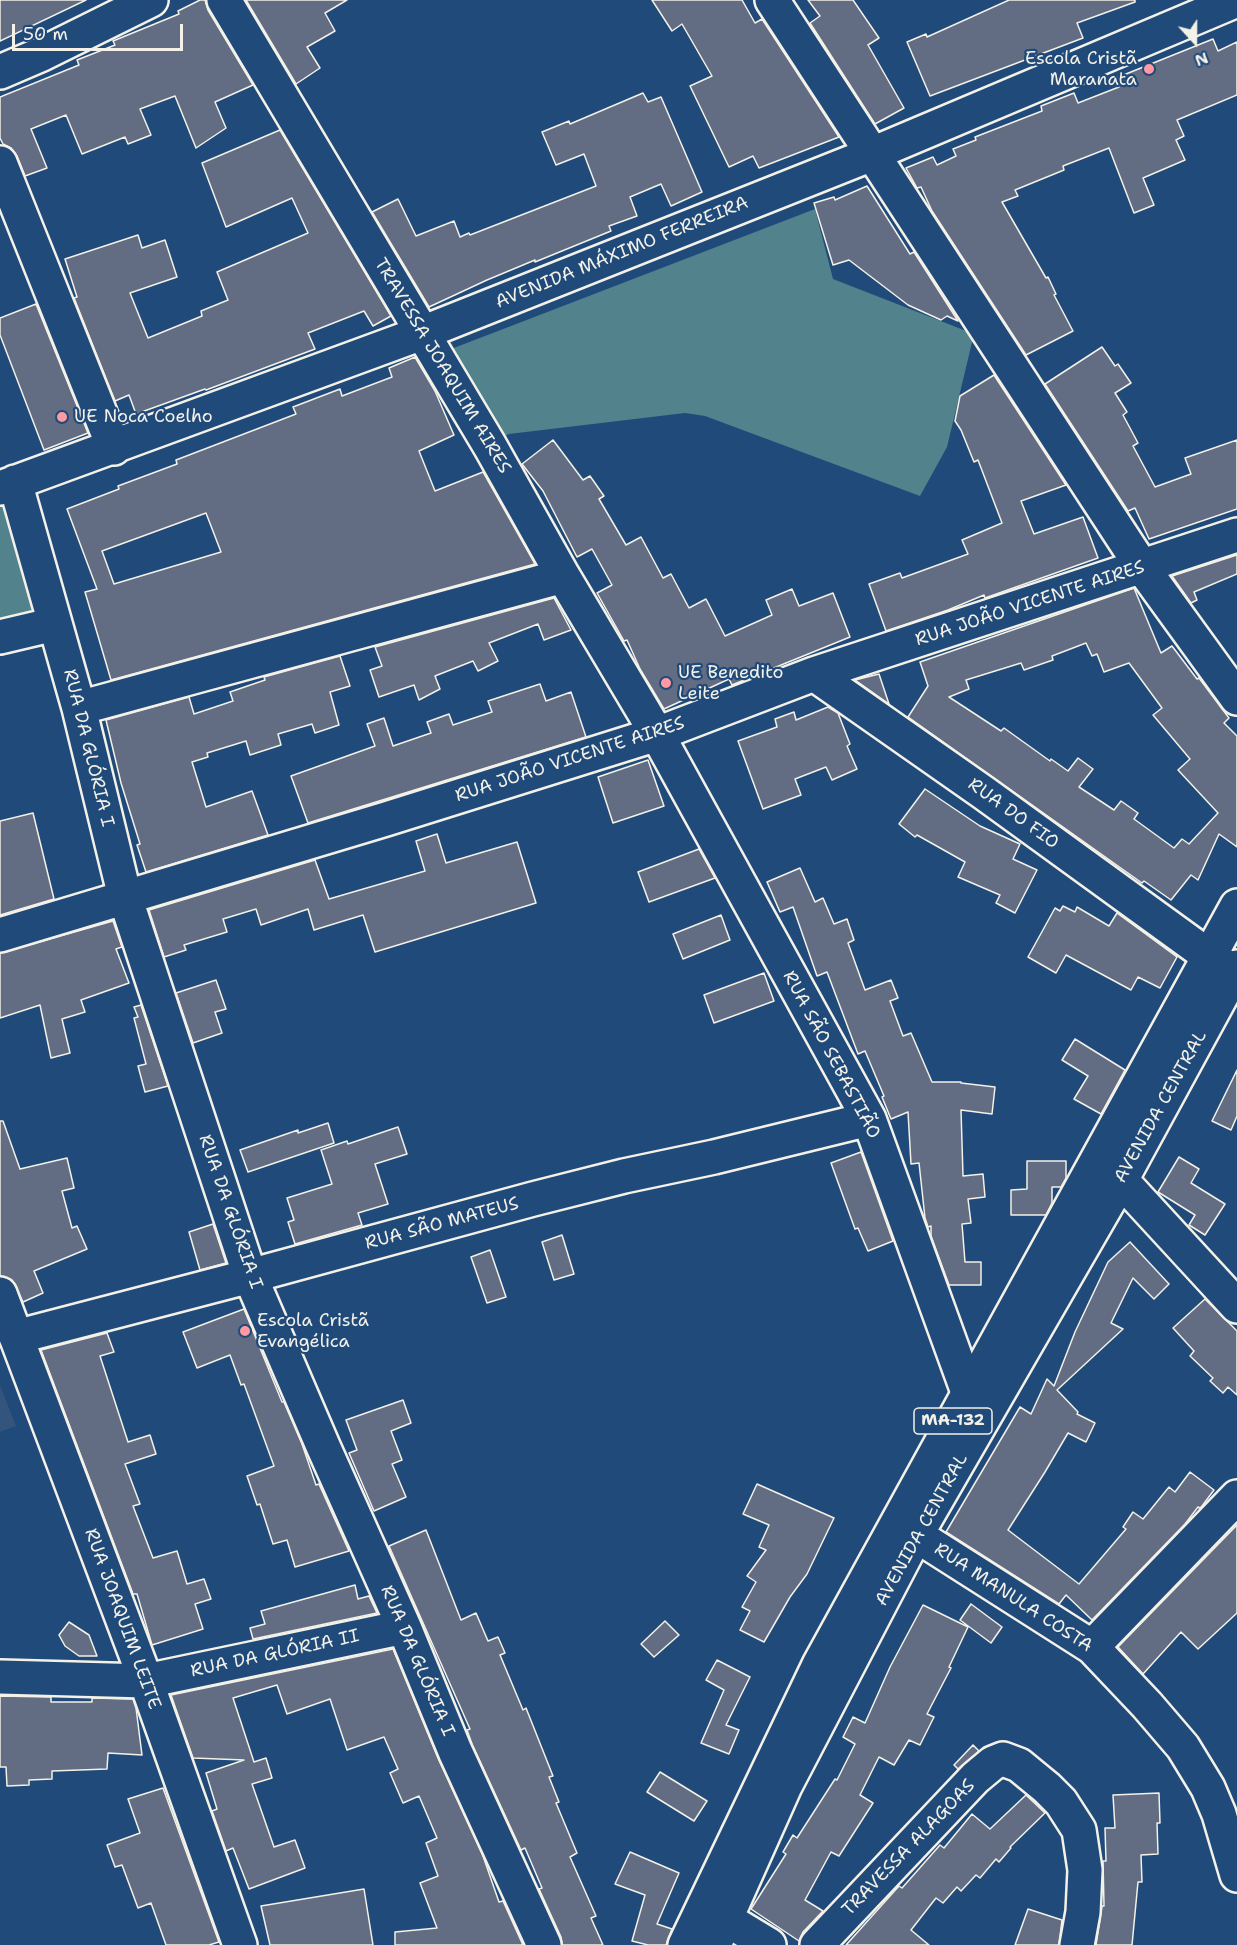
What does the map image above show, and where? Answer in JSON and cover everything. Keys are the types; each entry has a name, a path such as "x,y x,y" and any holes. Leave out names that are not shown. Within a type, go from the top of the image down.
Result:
{"street":[{"path":"0,72 151,0"},
{"name":"TRAVESSA JOAQUIM AIRES","path":"224,0 490,446 563,576 657,734"},
{"path":"772,0 1142,567 1237,698"},
{"name":"AVENIDA MÁXIMO FERREIRA","path":"8,485 114,448 422,333 872,154 1237,0"},
{"path":"0,163 114,448"},
{"name":"RUA DA GLÓRIA I","path":"8,485 56,624 125,897 250,1276 404,1627 454,1751 544,1945"},
{"name":"RUA JOÃO VICENTE AIRES","path":"0,935 386,819 657,734 814,674 1237,535"},
{"path":"79,708 563,576"},
{"path":"0,638 56,624"},
{"name":"RUA DO FIO","path":"814,674 1227,965"},
{"name":"RUA SÃO SEBASTIÃO","path":"657,734 869,1119 969,1392"},
{"name":"MA-132","path":"685,1945 819,1665 969,1392 1227,965 1237,906"},
{"name":"AVENIDA CENTRAL","path":"720,1932 785,1786 916,1535 1120,1180 1227,965"},
{"name":"RUA SÃO MATEUS","path":"16,1337 250,1276 533,1198 624,1176 714,1158 869,1119"},
{"path":"1120,1180 1237,1306"},
{"name":"RUA JOAQUIM LEITE","path":"0,1294 146,1681 240,1945"},
{"path":"1092,1647 1237,1497"},
{"name":"RUA MANULA COSTA","path":"916,1535 1092,1647 1165,1724 1197,1768 1208,1788 1237,1875"},
{"name":"RUA DA GLÓRIA II","path":"0,1677 146,1681 404,1627"},
{"name":"TRAVESSA ALAGOAS","path":"817,1945 975,1778 1000,1760 1007,1760 1028,1771 1047,1788 1061,1802 1078,1830 1085,1870 1083,1912 1077,1945"},
{"path":"720,1932 769,1945"}],"shaded area":[{"path":"0,1385 16,1426 0,1432"}],"green space":[{"path":"815,209 833,279 974,334 947,447 920,496 705,416 685,413 509,434 503,437 446,351"},
{"path":"4,503 37,618 0,627 0,504"}],"building":[{"path":"0,0 86,0 0,41"},
{"path":"200,0 205,0 208,10 253,85 215,102 226,128 196,148 175,96 140,109 151,135 128,144 125,137 82,154 66,115 31,129 47,168 25,176 17,156 11,148 3,144 0,138 0,97 79,65 77,60 115,45 113,41 179,14 178,11"},
{"path":"246,0 347,0 325,13 335,31 307,47 320,68 296,84"},
{"path":"652,0 742,0 755,23 762,19 839,137 759,168 753,156 729,167 690,86 712,76 682,24 672,31"},
{"path":"808,0 853,0 879,38 868,45 904,108 875,124 810,23 820,16"},
{"path":"1009,0 1135,0 1135,2 1077,23 1083,38 930,96 907,42 926,34 927,37"},
{"path":"1213,39 1218,51 1237,42 1237,95 1177,120 1184,136 1176,140 1185,160 1143,178 1154,205 1134,213 1109,148 1063,166 1064,170 1015,190 1018,196 1002,202 1046,278 1048,277 1056,294 1054,295 1073,331 1026,355 932,211 921,187 917,188 906,168 933,157 937,165 956,156 953,149 976,140 975,137 1042,111 1041,106 1074,93 1078,103 1119,87 1116,78"},
{"path":"643,93 648,102 661,97 702,192 671,206 661,184 630,197 637,216 609,226 611,231 487,280 429,307 372,212 398,199 416,236 454,221 460,237 596,186 584,154 556,165 542,132 569,121 570,124"},
{"path":"280,130 391,316 373,326 364,311 308,333 315,349 136,414 129,395 115,401 74,298 77,297 65,259 138,235 142,248 165,240 177,277 130,293 148,338 202,316 201,311 228,300 217,272 308,233 292,198 226,227 202,163"},
{"path":"867,186 910,254 914,252 958,321 947,316 941,320 908,305 849,260 833,265 814,203 834,197 835,200"},
{"path":"36,304 88,433 44,450 0,335 0,318"},
{"path":"1102,347 1131,383 1115,393 1127,412 1123,415 1138,443 1133,446 1155,487 1191,474 1185,458 1237,440 1237,509 1149,539 1135,508 1128,511 1045,384"},
{"path":"415,357 435,391 454,435 419,451 435,491 483,472 535,564 111,680 85,592 97,589 67,509 119,489 118,486 177,464 176,460 296,414 293,407 340,389 342,396 392,377 389,368","holes":["206,513 221,552 114,584 102,551"]},
{"path":"994,375 1066,485 1021,501 1034,534 1083,517 1098,558 985,598 984,595 886,631 869,584 900,573 902,578 968,554 962,540 1002,523 978,460 974,462 955,421 960,396"},
{"path":"553,440 583,480 590,476 604,496 599,499 626,545 641,537 663,578 671,574 689,608 706,599 725,636 772,615 766,600 792,589 799,606 833,593 850,637 732,685 729,679 664,709 640,669 627,640 624,641 597,593 612,585 592,549 577,557 543,491 522,464"},
{"path":"1237,555 1237,574 1194,592 1197,600 1191,603 1172,576"},
{"path":"1134,588 1161,653 1172,646 1229,718 1224,723 1237,736 1237,847 1219,834 1198,880 1191,875 1171,900 1144,881 1142,883 908,717 928,686 920,662","holes":["1086,643 1092,656 1097,654 1104,672 1129,663 1162,708 1153,715 1190,759 1178,770 1218,813 1189,844 1182,839 1174,848 1134,819 1138,813 1121,801 1114,810 1079,787 1093,769 1078,758 1068,771 1004,728 1001,731 949,697 969,689 966,680 1021,663 1024,670 1053,660 1052,656"]},
{"path":"554,598 571,630 544,640 538,624 489,643 498,661 478,671 473,661 435,676 440,689 419,700 414,685 379,697 370,670 382,666 375,647"},
{"path":"340,656 350,686 330,692 339,725 315,733 312,724 278,734 281,745 250,755 246,741 207,753 208,757 192,762 206,807 252,791 268,835 146,872 137,845 140,844 121,783 106,720 189,697 194,714 233,701 230,692 265,680 264,677"},
{"path":"879,674 889,704 855,680"},
{"path":"540,684 546,701 571,692 586,737 308,823 291,776 375,746 367,724 384,718 393,746 431,733 427,722 449,714 453,725 492,712 488,701"},
{"path":"828,707 838,713 850,744 847,746 857,769 832,780 826,767 795,779 801,795 763,809 738,741 777,727 775,719 794,712 796,720"},
{"path":"648,760 664,806 613,823 598,777"},
{"path":"925,789 980,826 1020,844 1013,859 1037,870 1015,913 996,903 1000,895 958,877 965,862 917,835 915,837 899,824"},
{"path":"33,813 54,899 0,915 0,821"},
{"path":"437,834 446,863 517,842 536,903 375,952 363,915 314,930 308,909 261,925 256,909 223,919 227,932 184,945 186,950 164,957 149,910 315,860 329,899 425,871 416,841"},
{"path":"699,849 715,878 649,902 638,872"},
{"path":"800,868 815,902 823,898 834,924 847,919 854,940 848,943 865,990 891,980 898,998 890,1001 903,1036 911,1033 932,1082 961,1082 995,1087 992,1114 961,1110 963,1176 983,1174 985,1197 968,1199 971,1223 962,1224 965,1262 981,1262 981,1285 949,1285 931,1236 931,1226 928,1227 925,1218 919,1163 911,1164 908,1112 891,1119 865,1051 858,1054 827,972 817,976 793,907 780,912 767,882"},
{"path":"1063,906 1075,912 1077,907 1109,926 1117,913 1177,957 1160,988 1138,977 1131,990 1066,955 1056,973 1028,957 1055,908 1060,911"},
{"path":"721,915 730,940 683,959 673,934"},
{"path":"113,921 122,947 116,949 129,983 81,1000 85,1012 62,1019 70,1053 51,1058 40,1005 0,1018 0,953"},
{"path":"764,973 774,1001 714,1023 704,995"},
{"path":"216,980 226,1009 215,1012 222,1033 193,1043 176,993"},
{"path":"141,1005 168,1086 145,1092 138,1066 146,1064 134,1018 138,1017 134,1007"},
{"path":"1075,1039 1125,1070 1101,1114 1074,1099 1088,1076 1062,1060"},
{"path":"1237,1070 1237,1116 1231,1130 1212,1121"},
{"path":"0,1121 3,1121 20,1169 67,1158 74,1188 62,1191 72,1228 77,1226 87,1249 34,1271 43,1293 23,1302 12,1280 0,1276"},
{"path":"328,1123 334,1143 248,1172 240,1150 298,1130 298,1133"},
{"path":"398,1127 407,1154 375,1164 388,1204 358,1213 362,1225 295,1244 288,1222 294,1220 287,1198 332,1184 321,1150 347,1141 348,1144"},
{"path":"861,1152 893,1241 868,1251 858,1228 855,1229 831,1163"},
{"path":"1179,1157 1199,1169 1191,1183 1225,1204 1205,1235 1189,1225 1195,1215 1158,1192"},
{"path":"1027,1161 1066,1161 1066,1178 1061,1187 1052,1187 1052,1203 1046,1215 1011,1215 1011,1190 1027,1189"},
{"path":"213,1224 226,1263 200,1270 189,1232"},
{"path":"562,1235 574,1274 554,1280 542,1242"},
{"path":"1130,1242 1169,1284 1154,1299 1133,1278 1111,1323 1123,1329 1057,1390 1078,1412 1077,1414 1095,1423 1086,1442 1068,1433 1008,1530 1079,1584 1126,1529 1123,1527 1133,1512 1143,1519 1169,1487 1175,1492 1190,1472 1214,1490 1202,1506 1198,1507 1185,1524 1092,1620 1066,1595 1059,1604 946,1532 1020,1407 1031,1414 1047,1379 1054,1386 1075,1332 1108,1262"},
{"path":"490,1250 506,1297 487,1303 471,1257"},
{"path":"1205,1299 1237,1331 1237,1395 1228,1387 1223,1393 1210,1381 1213,1378 1190,1356 1194,1351 1173,1328"},
{"path":"244,1309 302,1444 316,1485 319,1484 349,1551 295,1567 287,1540 273,1544 260,1504 257,1505 247,1476 274,1466 244,1384 241,1385 230,1355 197,1368 183,1332"},
{"path":"107,1333 114,1352 100,1356 128,1442 150,1435 156,1454 125,1464 140,1504 133,1506 153,1558 177,1551 187,1584 204,1579 211,1599 195,1604 203,1629 152,1645 137,1594 133,1594 41,1350"},
{"path":"403,1400 411,1423 391,1431 402,1460 392,1464 406,1497 374,1511 349,1453 357,1450 346,1420"},
{"path":"757,1484 834,1518 807,1574 790,1597 764,1642 740,1630 750,1611 742,1607 756,1582 747,1576 766,1550 759,1547 769,1525 743,1514"},
{"path":"1237,1525 1237,1613 1198,1649 1181,1632 1143,1674 1118,1647"},
{"path":"426,1530 461,1620 476,1613 488,1641 498,1637 505,1653 500,1655 523,1710 526,1708 553,1776 549,1777 559,1802 556,1803 577,1853 570,1857 596,1916 591,1918 603,1945 562,1945 561,1937 539,1889 542,1888 525,1848 521,1850 472,1744 467,1730 470,1729 389,1546"},
{"path":"355,1585 358,1599 369,1596 377,1613 253,1639 250,1628 265,1624 261,1611"},
{"path":"971,1604 1002,1627 991,1643 960,1620"},
{"path":"923,1605 968,1627 949,1667 951,1668 927,1714 934,1717 920,1745 909,1740 894,1765 879,1757 860,1795 873,1803 839,1856 831,1852 805,1900 823,1911 803,1932 799,1941 751,1909 786,1854 783,1852 793,1835 797,1838 835,1779 837,1780 855,1744 843,1737 853,1717 865,1723 890,1667"},
{"path":"665,1621 679,1635 654,1657 641,1644"},
{"path":"69,1622 89,1635 97,1656 79,1656 65,1646 59,1635"},
{"path":"393,1649 438,1758 483,1856 499,1902 503,1901 523,1945 395,1945 395,1932 437,1928 420,1883 438,1876 426,1843 437,1838 419,1796 403,1803 390,1773 398,1769 384,1737 347,1750 330,1699 287,1714 277,1685 233,1698 254,1762 266,1758 272,1778 252,1784 274,1847 295,1840 305,1868 249,1889 233,1848 226,1851 212,1811 217,1809 206,1773 244,1760 193,1758 171,1695"},
{"path":"717,1660 750,1677 726,1725 739,1730 729,1754 701,1743 724,1690 706,1680"},
{"path":"0,1696 51,1697 51,1702 92,1702 92,1698 133,1699 142,1755 108,1753 107,1769 52,1771 52,1779 29,1780 29,1785 7,1786 6,1767 0,1767"},
{"path":"973,1745 979,1751 958,1769 954,1765"},
{"path":"660,1772 707,1801 694,1821 647,1792"},
{"path":"163,1788 219,1942 209,1945 166,1945 151,1903 138,1908 122,1865 115,1867 107,1845 140,1833 128,1799"},
{"path":"1159,1793 1158,1854 1141,1855 1142,1882 1138,1882 1132,1945 1096,1945 1102,1906 1104,1906 1105,1828 1115,1828 1113,1795"},
{"path":"1026,1795 1045,1813 1010,1847 999,1862 996,1859 980,1878 976,1875 961,1891 957,1887 943,1903 936,1898 911,1930 929,1945 846,1945 940,1845 944,1848 972,1814 990,1829"},
{"path":"630,1852 679,1873 657,1924 672,1929 666,1945 648,1945 632,1941 645,1895 615,1884"},
{"path":"364,1889 373,1945 270,1945 261,1906"},
{"path":"1028,1909 1062,1920 1059,1945 1015,1945"}],"place":[{"name":"Escola Cristã Maranata","path":"1149,69"},
{"name":"UE Noca Coelho","path":"62,417"},
{"name":"UE Benedito Leite","path":"666,683"},
{"name":"Escola Cristã Evangélica","path":"245,1331"}]}
